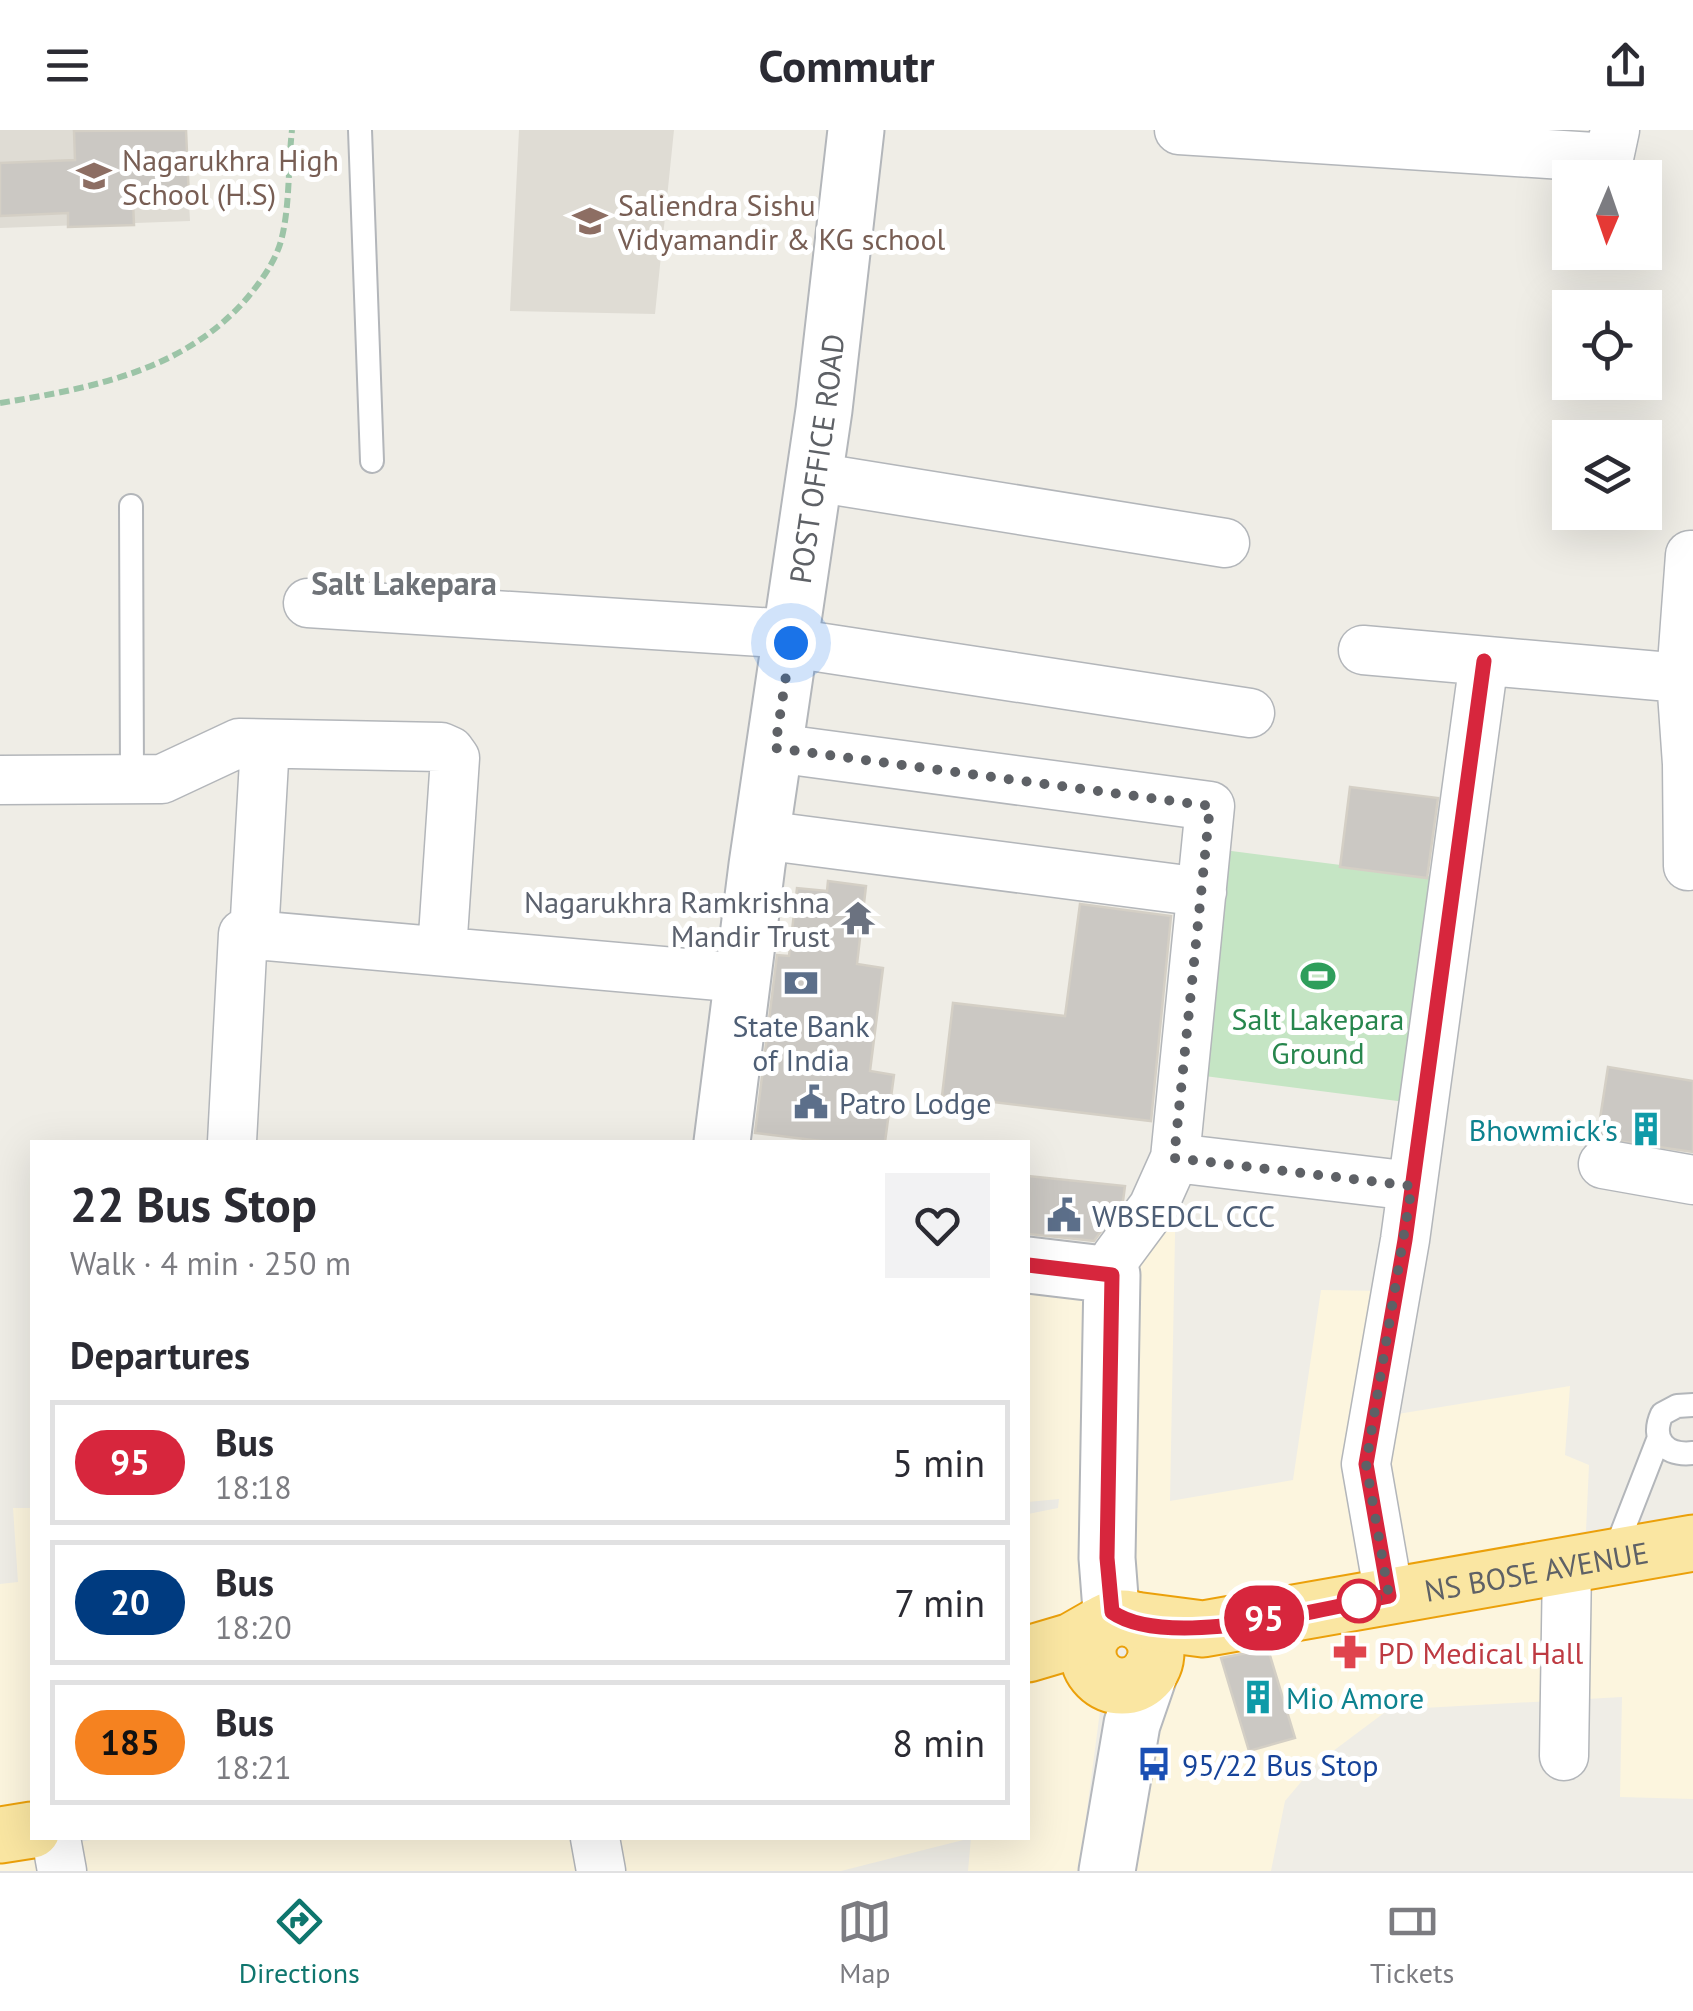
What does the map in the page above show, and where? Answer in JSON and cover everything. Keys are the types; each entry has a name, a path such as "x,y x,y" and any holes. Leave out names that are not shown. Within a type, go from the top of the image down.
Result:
{"highway":[{"name":"NS BOSE AVENUE","path":"1117,1650 1203,1629 1693,1543"},
{"path":"1032,1654 1072,1641 1117,1650"},
{"path":"0,1835 30,1830"}],"street":[{"name":"POST OFFICE ROAD","path":"722,1140 814,477 856,130"},
{"path":"1179,130 1609,158 1615,130"},
{"path":"814,477 1225,543"},
{"path":"1688,866 1687,764 1680,678 1693,555"},
{"path":"308,603 791,638 1250,713"},
{"path":"1363,650 1680,678"},
{"path":"1389,1596 1366,1464 1412,1186 1484,661"},
{"path":"0,780 162,779 240,743 450,750 455,758 442,952"},
{"path":"254,935 265,744"},
{"path":"775,748 1210,806 1174,1158 1153,1208 1116,1257 1112,1275 1107,1538 1117,1650 1107,1871"},
{"path":"762,835 1202,892"},
{"path":"232,1140 243,934 742,978"},
{"path":"1174,1158 1412,1186"},
{"path":"1603,1164 1693,1180"},
{"path":"1030,1265 1112,1275"},
{"path":"1564,1756 1590,1561"},
{"path":"56,1840 62,1871"},
{"path":"595,1840 602,1871"}],"lane":[{"path":"360,130 372,461"},
{"path":"131,506 132,779"},
{"path":"1590,1561 1658,1440 1657,1425 1662,1414 1678,1406 1693,1405"},
{"path":"1658,1440 1678,1455 1693,1454"}],"path":[{"path":"0,403 128,378 192,347 235,312 265,276 282,239 292,130"}],"shaded area":[{"name":"Nagarukhra High School (H.S)","path":"0,130 185,130 190,221 0,228"},
{"name":"Saliendra Sishu Vidyamandir & KG school","path":"519,130 674,130 655,314 510,311"},
{"path":"1176,1183 1170,1501 1293,1480 1321,1290 1385,1291 1378,1574 1132,1612 1117,1263"},
{"path":"1030,1275 1106,1275 1102,1602 1030,1631 1030,1514 1058,1508 1059,1499 1030,1502"},
{"path":"1570,1386 1565,1455 1589,1465 1586,1531 1392,1572 1379,1417"},
{"path":"13,1508 30,1508 30,1813 0,1819 0,1584 18,1582"},
{"path":"1693,1558 1693,1799 1620,1797 1622,1697 1388,1710 1317,1763 1285,1801 1271,1871 1123,1871 1173,1659"},
{"path":"1069,1669 1102,1696 1079,1871 968,1871 971,1840 1030,1840 1030,1676"},
{"path":"91,1840 963,1840 841,1871 0,1871 0,1855"}],"green space":[{"name":"Salt Lakepara Ground","path":"1216,849 1443,878 1413,1103 1197,1075"}],"building":[{"name":"Nagarukhra High School (H.S)","path":"186,130 189,199 133,201 134,225 68,227 68,213 0,216 0,163 75,160 74,131"},
{"path":"1350,787 1438,798 1427,878 1340,867"},
{"path":"828,881 866,886 857,964 883,968 870,1071 894,1075 885,1140 813,1140 755,1133 777,955 789,956 797,888 827,891"},
{"path":"1080,904 1171,916 1151,1121 942,1096 953,1003 1065,1016"},
{"name":"Bhowmick's","path":"1608,1067 1693,1081 1693,1152 1597,1138"},
{"path":"1030,1176 1125,1186 1123,1201 1094,1241 1030,1234"},
{"name":"Mio Amore","path":"1268,1649 1295,1738 1249,1751 1221,1658"}],"bus line":[{"name":"95","path":"1030,1265 1112,1275 1107,1558 1112,1612 1148,1624 1203,1629 1389,1596 1366,1464 1405,1240 1484,661"}],"place":[{"name":"Nagarukhra High School (H.S)","path":"94,176"},
{"name":"Saliendra Sishu Vidyamandir & KG school","path":"590,221"},
{"name":"Nagarukhra Ramkrishna Mandir Trust","path":"858,918"},
{"name":"Salt Lakepara Ground","path":"1318,976"},
{"name":"State Bank of India","path":"801,983"},
{"name":"Patro Lodge","path":"811,1102"},
{"name":"Bhowmick's","path":"1646,1129"},
{"name":"WBSEDCL CCC","path":"1064,1215"},
{"name":"PD Medical Hall","path":"1350,1652"},
{"name":"Mio Amore","path":"1258,1697"},
{"name":"95/22 Bus Stop","path":"1154,1764"}],"district":[{"name":"Salt Lakepara","path":"404,583"}],"route":[{"path":"791,643 775,748 1210,806 1174,1158 1412,1186 1366,1464 1389,1596 1359,1601"}]}
